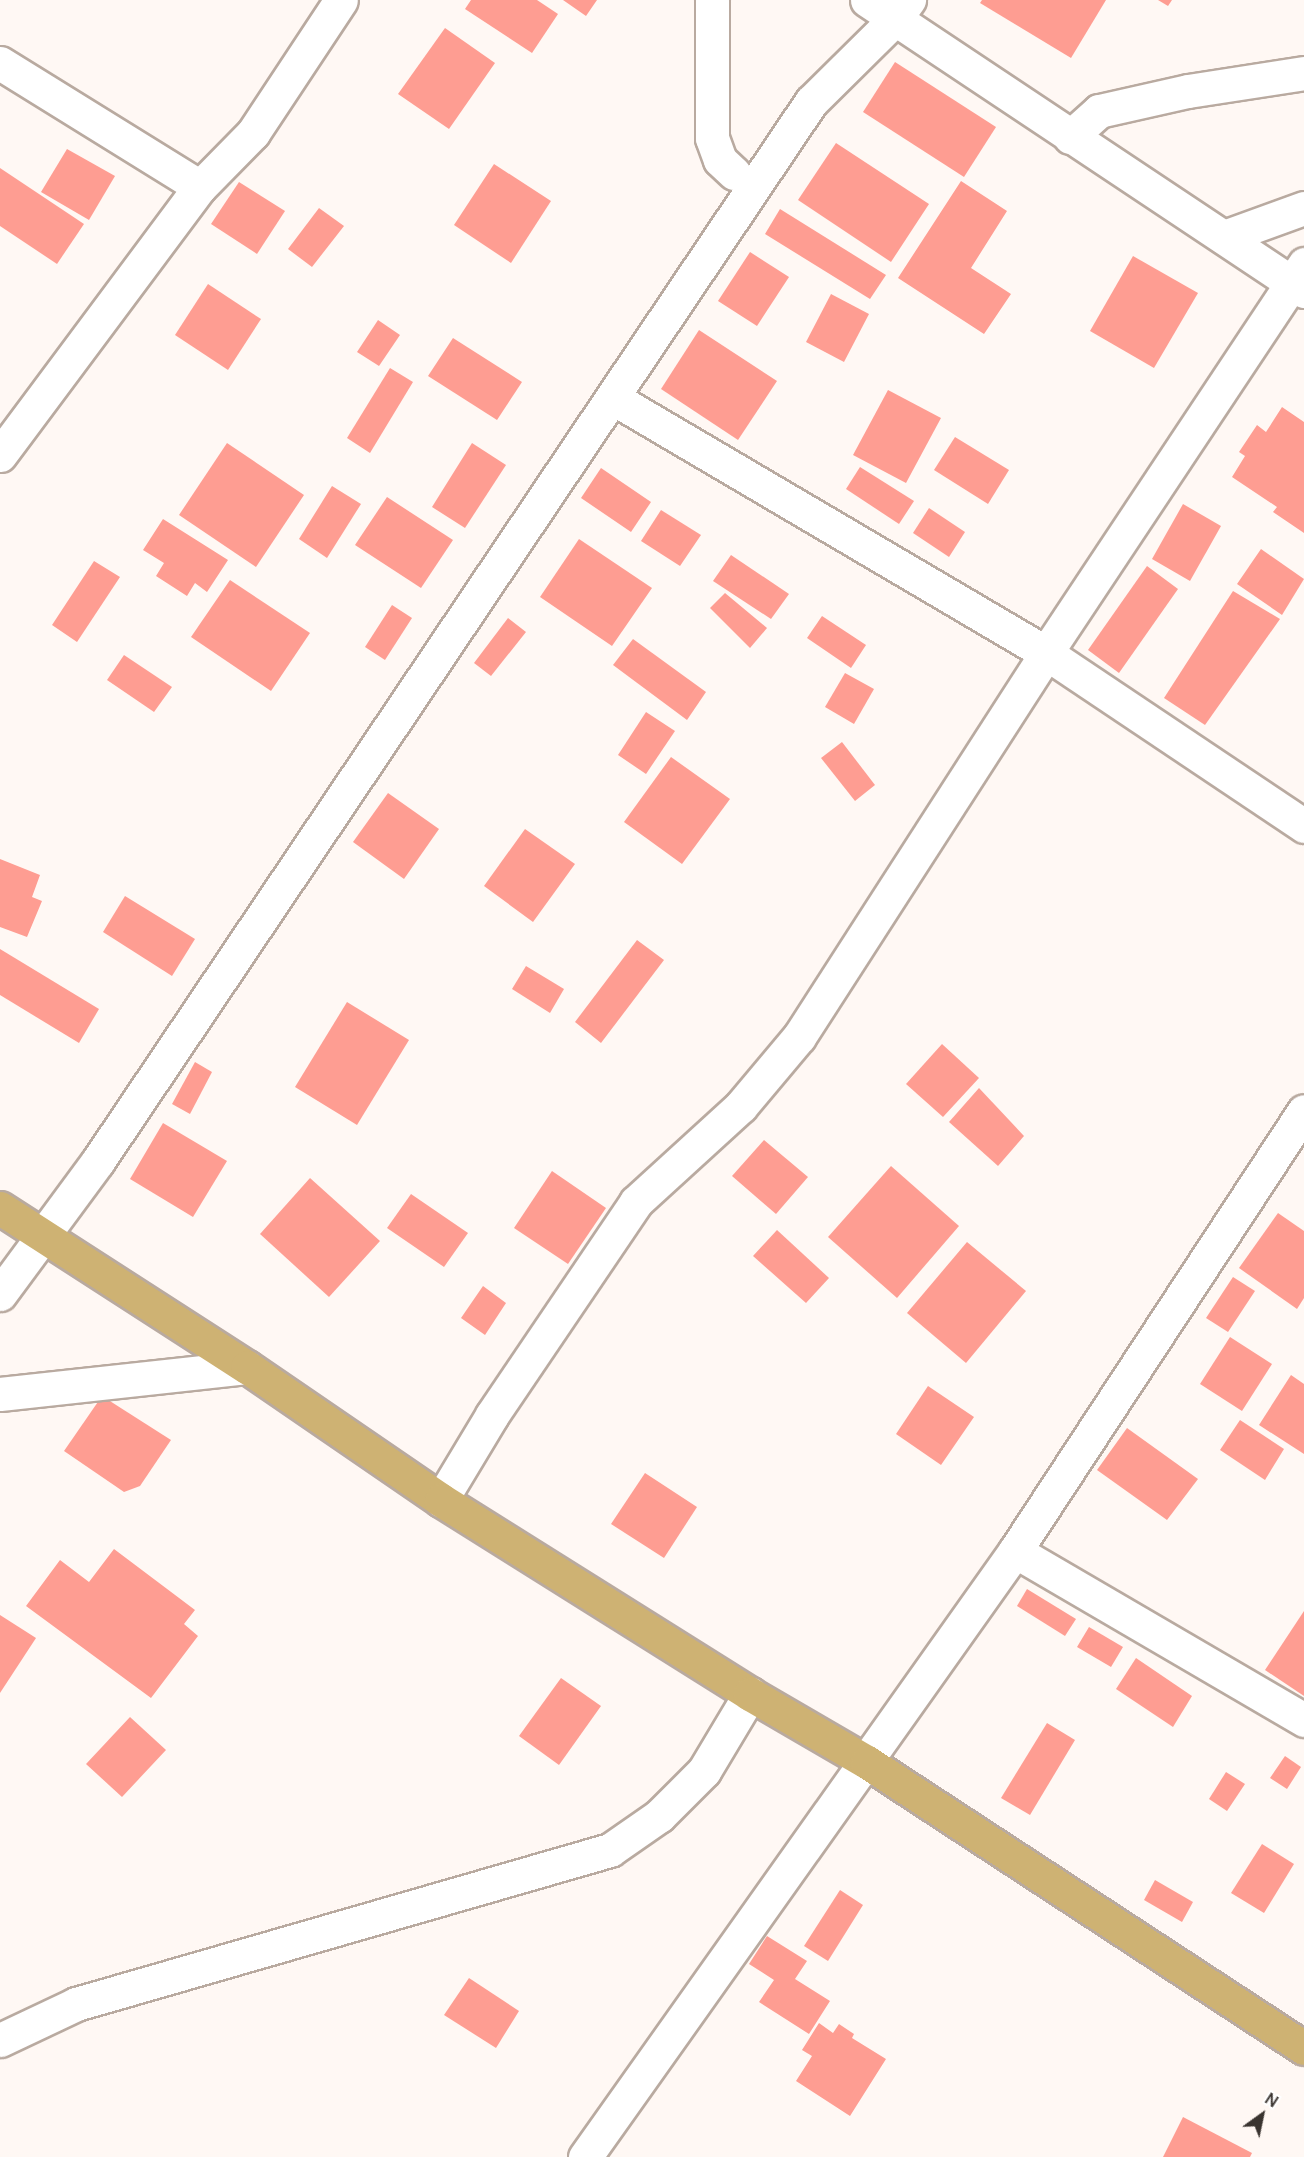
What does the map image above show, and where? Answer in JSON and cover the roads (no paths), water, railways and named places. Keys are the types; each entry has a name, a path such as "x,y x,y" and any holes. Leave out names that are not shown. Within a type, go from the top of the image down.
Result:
{"main road":[{"path":"0,1208 247,1367 441,1500 750,1694 867,1762 1304,2048"}],"street":[{"path":"0,455 201,187 252,133 341,0"},
{"path":"712,0 712,138 720,160 734,173"},
{"path":"441,1500 492,1415 636,1202 741,1106 799,1036 1046,653 1300,279 1224,237 1070,137 902,10 867,0"},
{"path":"0,1294 105,1151 811,102 902,10"},
{"path":"0,63 201,187"},
{"path":"1070,137 1099,111 1188,91 1304,73"},
{"path":"1224,237 1304,208"},
{"path":"613,398 1046,653 1304,826"},
{"path":"585,2157 1015,1551 1304,1111"},
{"path":"0,1394 247,1367"},
{"path":"1015,1551 1304,1720"},
{"path":"0,2040 76,2004 610,1850 659,1816 704,1771 750,1694"}]}
